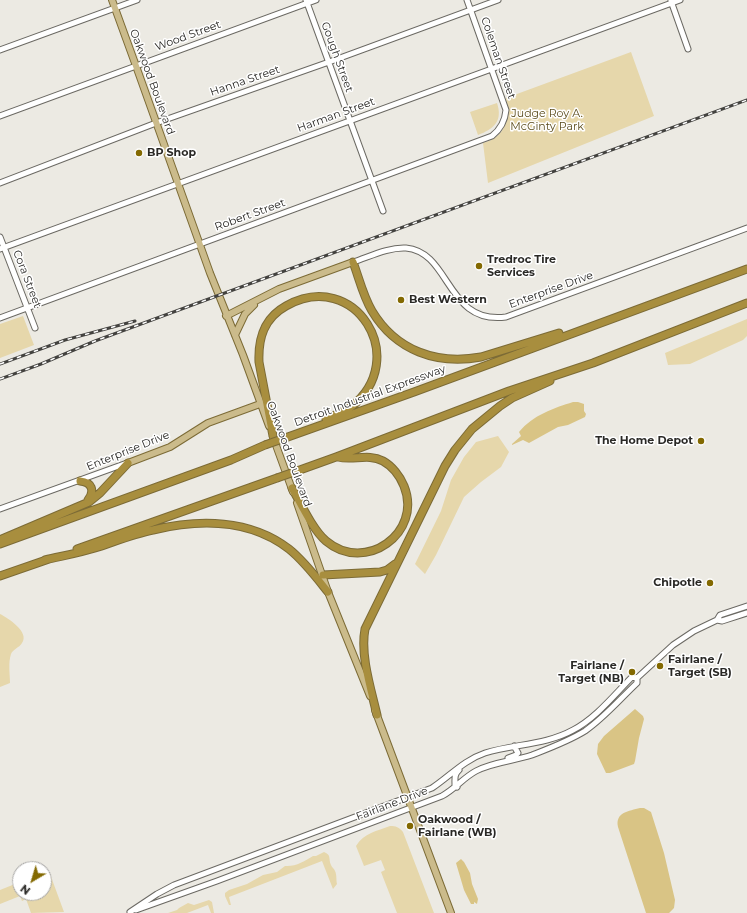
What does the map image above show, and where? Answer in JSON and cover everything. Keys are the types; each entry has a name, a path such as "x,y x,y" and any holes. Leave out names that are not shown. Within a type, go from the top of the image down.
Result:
{"highway":[{"path":"353,262 367,301 384,328 405,345 417,352 434,358 457,360 481,357 543,339 582,325 608,320"},
{"name":"Detroit Industrial Expressway","path":"0,544 224,462 265,445 414,392 747,269"},
{"path":"273,436 259,362 258,350 263,328 278,310 302,298 316,296 345,302 366,320 374,339 377,360 369,387 361,397 344,411 321,421 304,432"},
{"path":"377,715 364,656 364,635 367,624 445,466 454,450 472,429 490,413 512,398 593,363 747,303"},
{"path":"0,576 336,457 509,391 593,363"},
{"path":"292,488 318,532 326,542 336,548 348,552 362,553 374,550 387,544 399,532 408,507 407,494 400,478 392,468 377,458 360,456 342,458 336,457"},
{"path":"0,540 83,505 100,492 128,463"},
{"path":"80,480 89,484 92,489 90,497 83,505"},
{"path":"45,560 93,549 151,530 194,524 225,524 259,532 284,545 301,560 328,592"},
{"path":"323,575 380,572 387,570 398,561"}],"main road":[{"name":"Oakwood Boulevard","path":"112,0 177,184 226,316 235,335 273,436 328,592 377,715 451,913"},
{"name":"Enterprise Drive","path":"226,316 297,282 353,262"},
{"path":"235,335 245,314 251,307 267,296"},
{"name":"Enterprise Drive","path":"128,463 170,447 208,423 260,404"}],"street":[{"path":"0,50 137,0"},
{"name":"Wood Street","path":"0,116 306,2 316,0"},
{"name":"Coleman Street","path":"467,0 506,110 503,124"},
{"name":"Hanna Street","path":"0,183 156,123 498,0"},
{"name":"Harman Street","path":"2,248 671,2 680,0"},
{"name":"Gough Street","path":"306,2 383,211"},
{"path":"671,2 688,48"},
{"name":"Robert Street","path":"0,318 199,243 486,139 497,132 503,124"},
{"name":"Enterprise Drive","path":"353,262 396,249 405,248 416,250 431,261 460,301 470,309 482,315 501,318 747,228"},
{"name":"Cora Street","path":"0,237 2,248 35,328"},
{"name":"Enterprise Drive","path":"0,509 128,463"},
{"name":"Fairlane Drive","path":"129,912 157,894 174,886 432,788 443,781 464,763 485,753 560,737 573,730 594,714 632,678 637,678 673,645 694,631 717,620 720,615 747,606"},
{"name":"Fairlane Drive","path":"717,620 722,621 747,613"},
{"name":"Fairlane Drive","path":"129,912 217,881 412,808 442,796 457,787 469,776 488,767 520,759 568,740 586,730 637,683 637,678"},
{"path":"488,767 494,762 512,758 516,755 518,753 514,746"},
{"path":"457,787 455,785 454,778 457,772 485,753"}],"green space":[{"name":"Judge Roy A. McGinty Park","path":"631,52 654,116 488,183 483,143 497,136 505,126 507,119 506,98"},
{"path":"497,103 499,115 496,124 489,130 478,135 470,112"},
{"path":"23,316 34,345 0,358 0,324"},
{"path":"747,319 747,336 743,340 690,364 668,365 665,353"},
{"path":"498,436 509,452 501,467 464,497 436,555 425,574 415,564 441,511 451,480 464,457 476,442"},
{"path":"0,614 21,630 24,639 21,645 13,651 10,657 10,683 0,687"},
{"path":"390,826 397,827 403,832 434,913 397,913 381,872 385,870 381,860 364,866 356,846 367,835"},
{"path":"324,852 329,856 330,863 336,874 337,884 333,889 322,861 229,897 231,905 229,905 225,893 229,890 247,884 263,875 277,872 285,866 296,865"},
{"path":"52,879 64,912 31,913 27,901 52,901"},
{"path":"12,885 12,899 0,904 0,890"},
{"path":"209,900 212,902 214,913 211,913 208,905 187,913 168,913 177,910 188,903 194,905"}],"shaded area":[{"path":"573,402 584,404 584,411 586,414 585,417 568,425 558,427 529,443 523,440 512,445 521,436 519,432 531,421 551,410"},
{"path":"635,709 643,716 644,719 634,764 610,773 606,773 597,754 598,744 604,736"},
{"path":"644,808 651,812 664,853 675,900 674,908 669,913 646,913 618,827 619,818 621,815 627,811"},
{"path":"461,859 470,873 472,884 478,899 477,904 474,902 474,904 471,904 464,890 456,863"}],"railway":[{"path":"0,379 41,364 95,341 747,100"},
{"path":"0,364 65,340 135,321"}],"place":[{"name":"BP Shop","path":"139,153"},
{"name":"Tredroc Tire Services","path":"479,266"},
{"name":"Best Western","path":"401,300"},
{"name":"The Home Depot","path":"701,441"},
{"name":"Chipotle","path":"710,583"},
{"name":"Fairlane / Target (SB)","path":"660,666"},
{"name":"Fairlane / Target (NB)","path":"632,672"},
{"name":"Oakwood / Fairlane (WB)","path":"410,826"}]}
